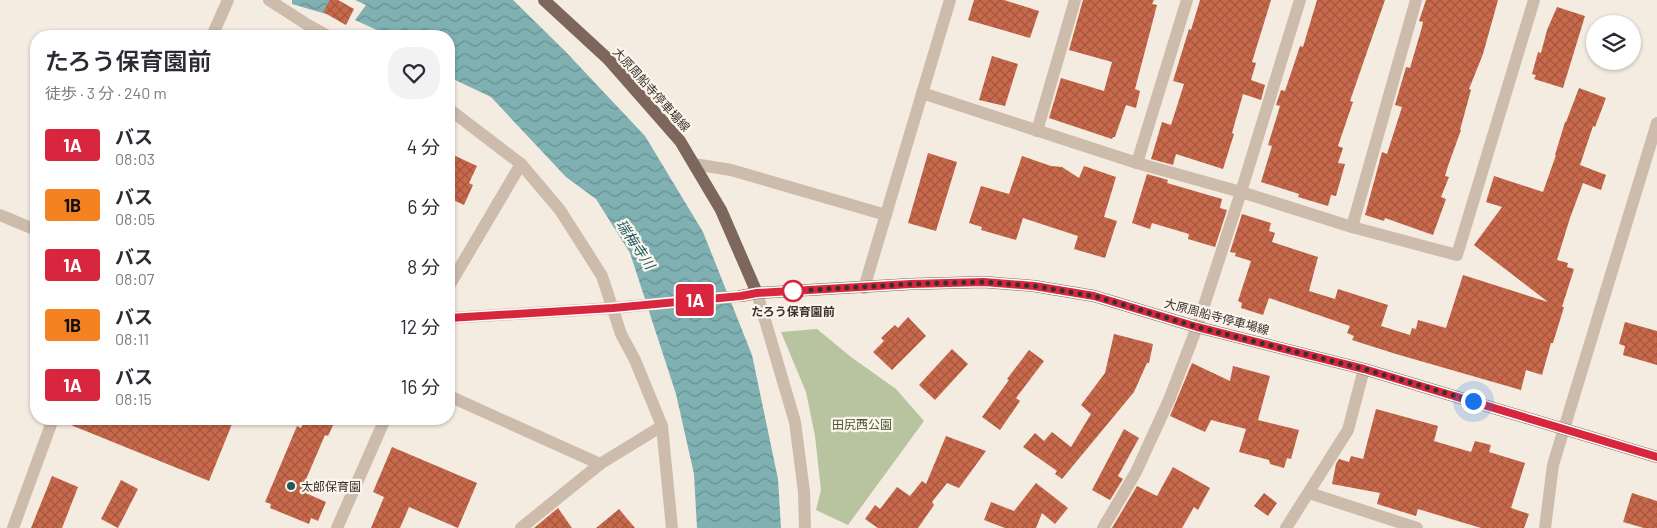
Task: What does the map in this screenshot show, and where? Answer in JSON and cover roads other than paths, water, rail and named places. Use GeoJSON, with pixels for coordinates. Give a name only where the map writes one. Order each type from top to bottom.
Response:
{"type":"FeatureCollection","features":[{"type":"Feature","properties":{"kind":"main road","name":"大原周船寺停車場線"},"geometry":{"type":"LineString","coordinates":[[544,0],[608,59],[680,141],[721,210],[757,293]]}},
{"type":"Feature","properties":{"kind":"main road","name":"大原周船寺停車場線"},"geometry":{"type":"LineString","coordinates":[[741,296],[757,293],[911,284],[984,282],[1034,286],[1094,296],[1197,327],[1364,369],[1657,457]]}},
{"type":"Feature","properties":{"kind":"street"},"geometry":{"type":"LineString","coordinates":[[215,30],[228,0]]}},
{"type":"Feature","properties":{"kind":"street"},"geometry":{"type":"LineString","coordinates":[[269,0],[317,30]]}},
{"type":"Feature","properties":{"kind":"street"},"geometry":{"type":"LineString","coordinates":[[864,288],[950,0]]}},
{"type":"Feature","properties":{"kind":"street"},"geometry":{"type":"LineString","coordinates":[[1037,131],[1075,0]]}},
{"type":"Feature","properties":{"kind":"street"},"geometry":{"type":"LineString","coordinates":[[1137,163],[1186,0]]}},
{"type":"Feature","properties":{"kind":"street"},"geometry":{"type":"LineString","coordinates":[[1102,528],[1136,472],[1169,400],[1197,327],[1300,0]]}},
{"type":"Feature","properties":{"kind":"street"},"geometry":{"type":"LineString","coordinates":[[1352,227],[1416,0]]}},
{"type":"Feature","properties":{"kind":"street"},"geometry":{"type":"LineString","coordinates":[[922,93],[1137,163],[1241,192],[1352,227],[1457,255],[1534,0]]}},
{"type":"Feature","properties":{"kind":"street"},"geometry":{"type":"LineString","coordinates":[[455,114],[521,164],[560,210],[602,276],[621,334],[635,360],[662,426],[672,528]]}},
{"type":"Feature","properties":{"kind":"street"},"geometry":{"type":"LineString","coordinates":[[1545,528],[1553,465],[1657,123]]}},
{"type":"Feature","properties":{"kind":"street"},"geometry":{"type":"LineString","coordinates":[[455,276],[521,164]]}},
{"type":"Feature","properties":{"kind":"street"},"geometry":{"type":"LineString","coordinates":[[694,164],[731,170],[886,215]]}},
{"type":"Feature","properties":{"kind":"street"},"geometry":{"type":"LineString","coordinates":[[0,215],[30,228]]}},
{"type":"Feature","properties":{"kind":"street"},"geometry":{"type":"LineString","coordinates":[[757,293],[795,422],[804,492],[805,528]]}},
{"type":"Feature","properties":{"kind":"street"},"geometry":{"type":"LineString","coordinates":[[455,318],[613,308],[741,296]]}},
{"type":"Feature","properties":{"kind":"street"},"geometry":{"type":"LineString","coordinates":[[1286,528],[1348,430],[1364,369]]}},
{"type":"Feature","properties":{"kind":"street"},"geometry":{"type":"LineString","coordinates":[[455,399],[600,464]]}},
{"type":"Feature","properties":{"kind":"street"},"geometry":{"type":"LineString","coordinates":[[13,528],[51,425]]}},
{"type":"Feature","properties":{"kind":"street"},"geometry":{"type":"LineString","coordinates":[[338,528],[382,425]]}},
{"type":"Feature","properties":{"kind":"street"},"geometry":{"type":"LineString","coordinates":[[521,528],[600,464],[662,426]]}},
{"type":"Feature","properties":{"kind":"street"},"geometry":{"type":"LineString","coordinates":[[1308,493],[1417,528]]}},
{"type":"Feature","properties":{"kind":"water"},"geometry":{"type":"Polygon","coordinates":[[[292,0],[336,0],[326,14],[292,4],[292,0]]]}},
{"type":"Feature","properties":{"kind":"water","name":"瑞梅寺川"},"geometry":{"type":"Polygon","coordinates":[[[355,0],[513,0],[565,51],[645,136],[703,232],[752,355],[778,479],[781,528],[697,528],[694,474],[676,394],[630,253],[596,199],[566,177],[491,97],[455,80],[455,30],[377,30],[355,20],[366,5],[355,0]]]}},
{"type":"Feature","properties":{"kind":"place","name":"たろう保育園前"},"geometry":{"type":"Point","coordinates":[793,291]}},
{"type":"Feature","properties":{"kind":"place","name":"太郎保育園"},"geometry":{"type":"Point","coordinates":[291,486]}},
{"type":"Feature","properties":{"kind":"park label","name":"田尻西公園"},"geometry":{"type":"Point","coordinates":[862,424]}}]}
